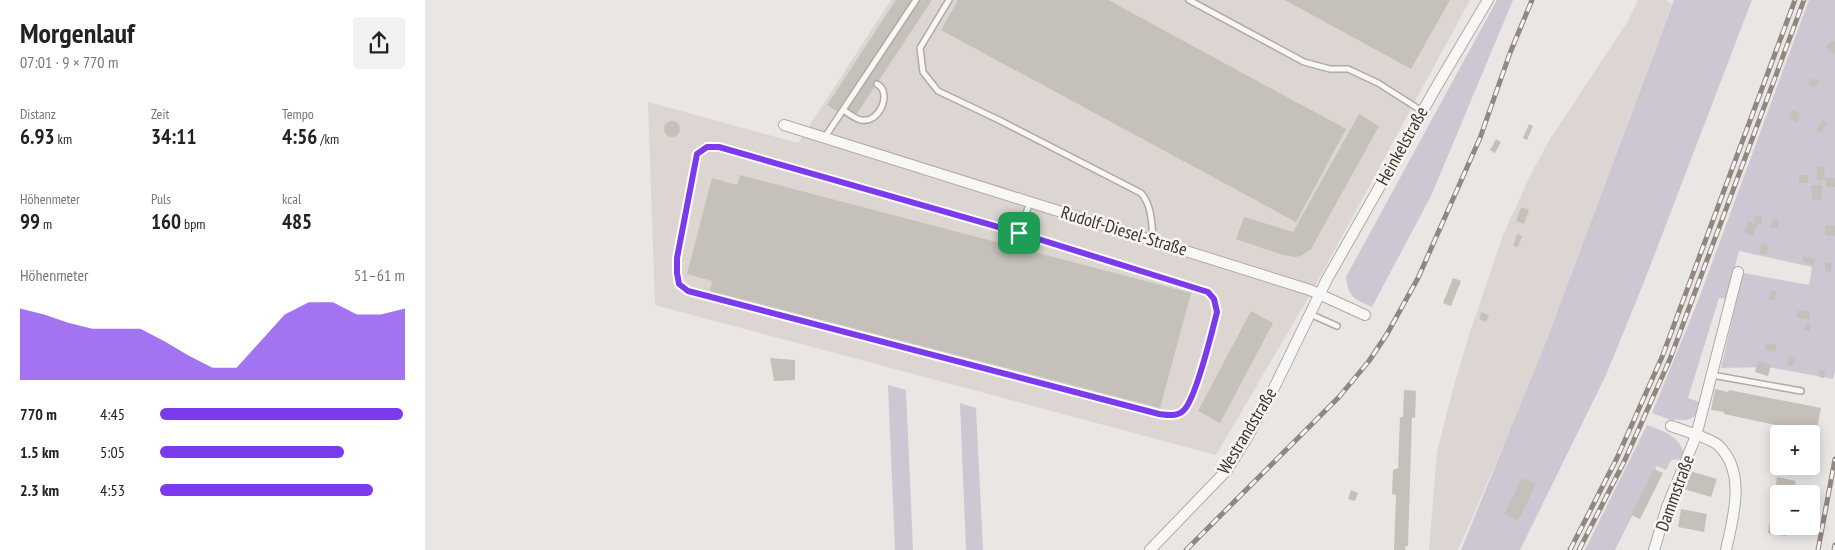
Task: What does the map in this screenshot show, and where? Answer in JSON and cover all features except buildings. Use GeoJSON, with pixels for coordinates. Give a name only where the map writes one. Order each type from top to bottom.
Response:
{"type":"FeatureCollection","features":[{"type":"Feature","properties":{"kind":"street","name":"Heinkelstraße"},"geometry":{"type":"LineString","coordinates":[[1319,294],[1422,111],[1488,0]]}},
{"type":"Feature","properties":{"kind":"street","name":"Rudolf-Diesel-Straße"},"geometry":{"type":"LineString","coordinates":[[784,125],[1319,294],[1365,315]]}},
{"type":"Feature","properties":{"kind":"street","name":"Dammstraße"},"geometry":{"type":"LineString","coordinates":[[1654,550],[1667,507],[1696,436],[1738,272]]}},
{"type":"Feature","properties":{"kind":"street","name":"Westrandstraße"},"geometry":{"type":"LineString","coordinates":[[1150,550],[1227,470],[1275,386],[1319,294]]}},
{"type":"Feature","properties":{"kind":"street"},"geometry":{"type":"LineString","coordinates":[[1671,426],[1717,445],[1726,455],[1733,470],[1736,488],[1734,511],[1726,550]]}},
{"type":"Feature","properties":{"kind":"lane"},"geometry":{"type":"LineString","coordinates":[[825,137],[916,0]]}},
{"type":"Feature","properties":{"kind":"lane"},"geometry":{"type":"LineString","coordinates":[[949,0],[920,48],[923,72],[938,91],[1008,124],[1141,194],[1145,197],[1149,210],[1153,241]]}},
{"type":"Feature","properties":{"kind":"lane"},"geometry":{"type":"LineString","coordinates":[[1189,0],[1304,62],[1331,69],[1348,69],[1378,83],[1422,111]]}},
{"type":"Feature","properties":{"kind":"lane"},"geometry":{"type":"LineString","coordinates":[[843,110],[860,120],[875,117],[885,100],[885,93],[881,86],[877,84]]}},
{"type":"Feature","properties":{"kind":"lane"},"geometry":{"type":"LineString","coordinates":[[707,147],[719,147],[1019,233],[1208,292],[1214,299],[1217,312],[1192,398],[1184,412],[1173,415],[1159,414],[688,291],[679,284],[677,273],[677,258],[697,154],[707,147]]}},
{"type":"Feature","properties":{"kind":"lane"},"geometry":{"type":"LineString","coordinates":[[1019,233],[1030,202]]}},
{"type":"Feature","properties":{"kind":"lane"},"geometry":{"type":"LineString","coordinates":[[1310,314],[1337,326]]}},
{"type":"Feature","properties":{"kind":"lane"},"geometry":{"type":"LineString","coordinates":[[1712,375],[1801,391]]}},
{"type":"Feature","properties":{"kind":"shaded area"},"geometry":{"type":"Polygon","coordinates":[[[891,0],[1470,0],[1314,288],[1216,455],[655,305],[648,102],[798,143],[891,0]]]}},
{"type":"Feature","properties":{"kind":"shaded area"},"geometry":{"type":"Polygon","coordinates":[[[1497,0],[1513,0],[1431,196],[1372,307],[1353,297],[1346,277],[1497,0]]]}},
{"type":"Feature","properties":{"kind":"shaded area"},"geometry":{"type":"Polygon","coordinates":[[[1638,0],[1666,0],[1672,4],[1544,347],[1458,550],[1429,550],[1437,452],[1469,335],[1503,235],[1531,174],[1550,139],[1628,21],[1638,0]]]}},
{"type":"Feature","properties":{"kind":"shaded area"},"geometry":{"type":"Polygon","coordinates":[[[1674,0],[1752,0],[1644,282],[1606,375],[1520,550],[1461,550],[1544,347],[1674,0]]]}},
{"type":"Feature","properties":{"kind":"shaded area"},"geometry":{"type":"Polygon","coordinates":[[[1809,0],[1835,0],[1835,371],[1833,379],[1768,367],[1721,368],[1743,273],[1809,285],[1812,267],[1739,251],[1726,299],[1719,298],[1688,398],[1699,402],[1698,413],[1690,419],[1675,419],[1674,421],[1652,413],[1698,301],[1809,0]]]}},
{"type":"Feature","properties":{"kind":"shaded area"},"geometry":{"type":"Polygon","coordinates":[[[888,385],[906,390],[913,550],[895,550],[888,385]]]}},
{"type":"Feature","properties":{"kind":"shaded area"},"geometry":{"type":"Polygon","coordinates":[[[960,403],[976,408],[983,550],[966,550],[960,403]]]}},
{"type":"Feature","properties":{"kind":"shaded area"},"geometry":{"type":"Polygon","coordinates":[[[1647,425],[1674,438],[1684,453],[1681,459],[1671,460],[1666,470],[1657,466],[1615,550],[1585,550],[1647,425]]]}},
{"type":"Feature","properties":{"kind":"railway"},"geometry":{"type":"LineString","coordinates":[[1186,550],[1339,397],[1369,361],[1387,334],[1418,278],[1480,138],[1510,53],[1532,0]]}},
{"type":"Feature","properties":{"kind":"railway"},"geometry":{"type":"LineString","coordinates":[[1570,550],[1617,458],[1662,357],[1795,0]]}},
{"type":"Feature","properties":{"kind":"railway"},"geometry":{"type":"LineString","coordinates":[[1579,550],[1624,462],[1670,359],[1804,0]]}},
{"type":"Feature","properties":{"kind":"railway"},"geometry":{"type":"LineString","coordinates":[[1818,550],[1835,459]]}},
{"type":"Feature","properties":{"kind":"railway"},"geometry":{"type":"LineString","coordinates":[[1834,550],[1835,545]]}},
{"type":"Feature","properties":{"kind":"route"},"geometry":{"type":"LineString","coordinates":[[707,147],[719,147],[1019,233],[1208,292],[1214,299],[1217,312],[1192,398],[1184,412],[1173,415],[1159,414],[688,291],[679,284],[677,273],[677,258],[697,154],[707,147]]}}]}
